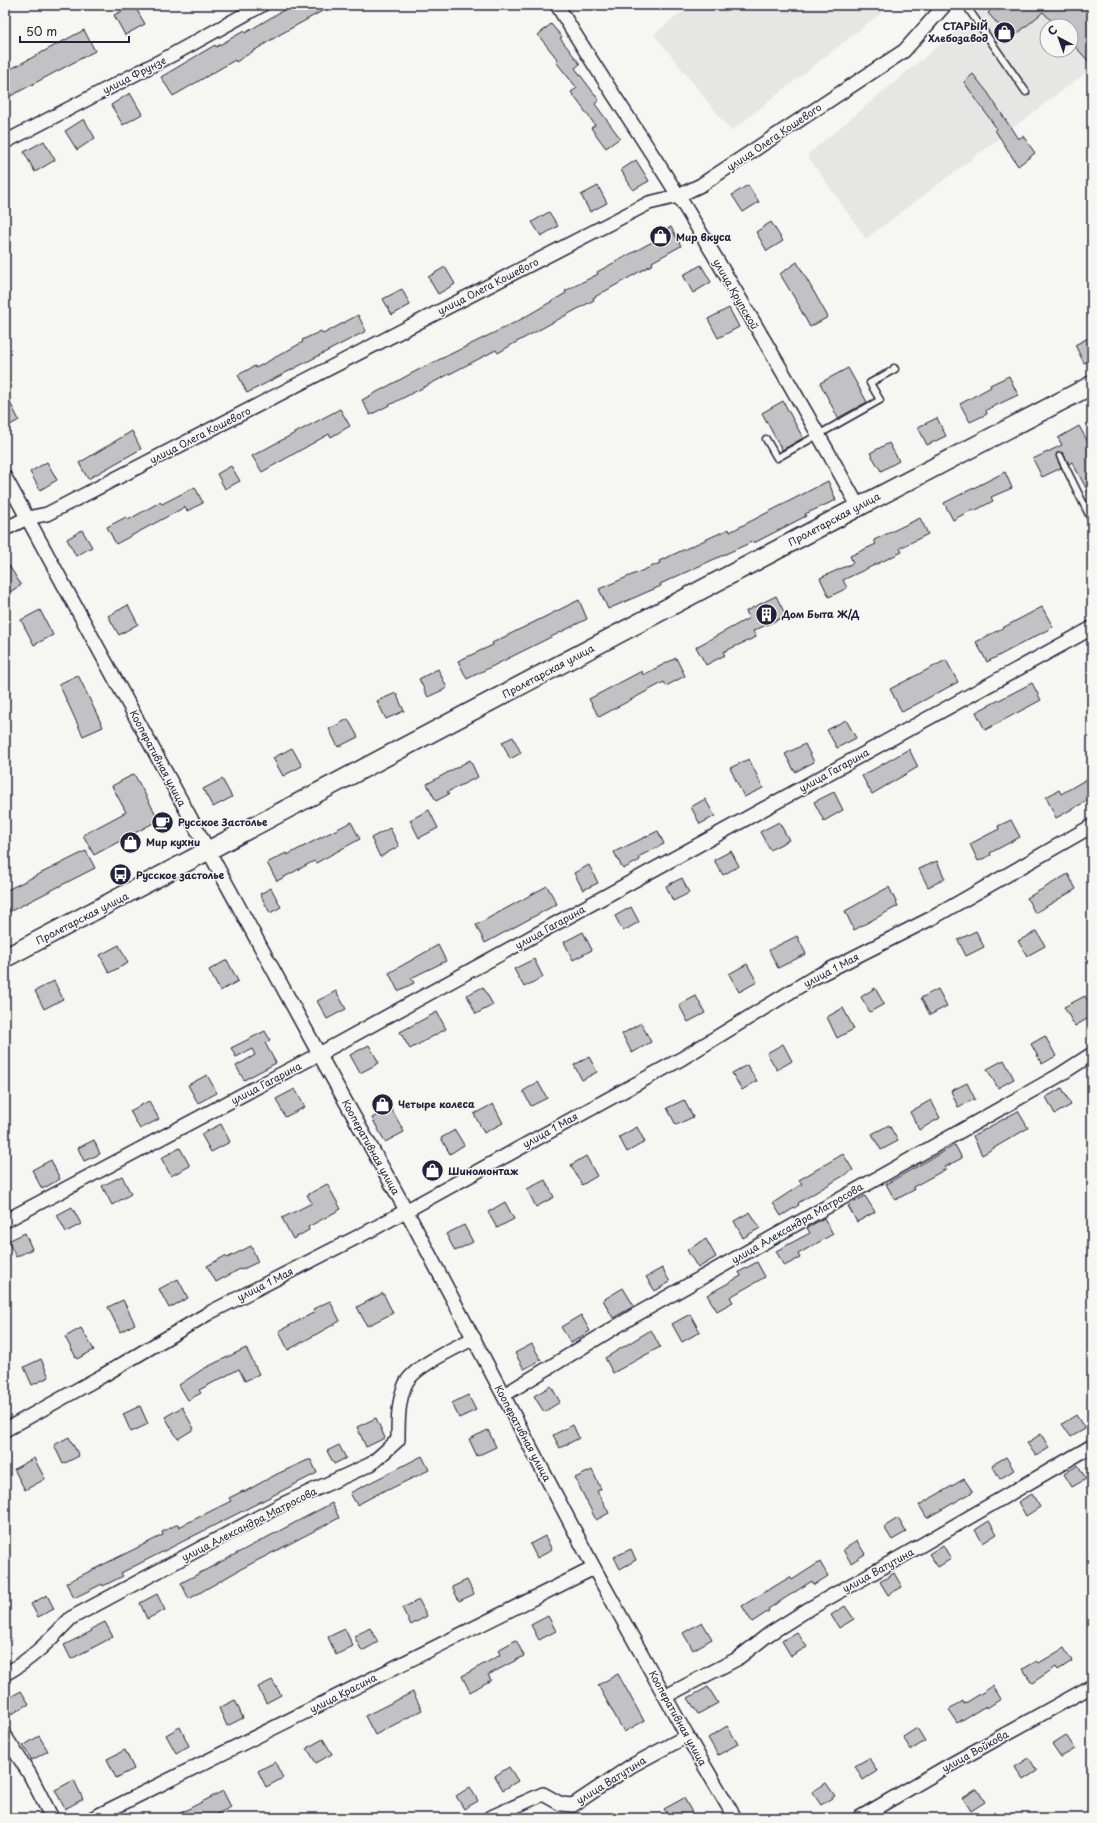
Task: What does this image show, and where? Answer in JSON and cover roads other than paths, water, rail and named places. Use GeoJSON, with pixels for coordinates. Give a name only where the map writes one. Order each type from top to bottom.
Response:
{"type":"FeatureCollection","features":[{"type":"Feature","properties":{"kind":"main road","name":"Пролетарская улица"},"geometry":{"type":"LineString","coordinates":[[5,958],[208,852],[858,506],[1092,385]]}},
{"type":"Feature","properties":{"kind":"street","name":"улица Фрунзе"},"geometry":{"type":"LineString","coordinates":[[5,142],[172,55],[262,5]]}},
{"type":"Feature","properties":{"kind":"street","name":"улица Крупской"},"geometry":{"type":"LineString","coordinates":[[557,5],[589,58],[678,196],[818,434],[858,506]]}},
{"type":"Feature","properties":{"kind":"street","name":"улица Олега Кошевого"},"geometry":{"type":"LineString","coordinates":[[5,529],[27,518],[47,514],[650,203],[678,196],[701,185],[904,51],[945,5]]}},
{"type":"Feature","properties":{"kind":"street","name":"Кооперативная улица"},"geometry":{"type":"LineString","coordinates":[[5,477],[208,852],[406,1210],[594,1568],[687,1736],[735,1818]]}},
{"type":"Feature","properties":{"kind":"street","name":"улица Гагарина"},"geometry":{"type":"LineString","coordinates":[[5,1221],[319,1054],[1092,628]]}},
{"type":"Feature","properties":{"kind":"street","name":"улица 1 Мая"},"geometry":{"type":"LineString","coordinates":[[5,1430],[102,1376],[209,1313],[406,1210],[681,1059],[813,978],[932,918],[1092,826]]}},
{"type":"Feature","properties":{"kind":"street","name":"улица Александра Матросова"},"geometry":{"type":"LineString","coordinates":[[504,1395],[632,1317],[1058,1076],[1092,1054]]}},
{"type":"Feature","properties":{"kind":"street","name":"улица Александра Матросова"},"geometry":{"type":"LineString","coordinates":[[5,1674],[20,1666],[44,1646],[71,1618],[281,1505],[371,1464],[398,1440],[398,1414],[406,1383],[424,1365],[474,1338]]}},
{"type":"Feature","properties":{"kind":"street","name":"улица Ватутина"},"geometry":{"type":"LineString","coordinates":[[666,1696],[737,1659],[769,1634],[807,1610],[1092,1446]]}},
{"type":"Feature","properties":{"kind":"street","name":"улица Красина"},"geometry":{"type":"LineString","coordinates":[[93,1818],[594,1568]]}},
{"type":"Feature","properties":{"kind":"street","name":"улица Войкова"},"geometry":{"type":"LineString","coordinates":[[860,1818],[948,1766],[1092,1686]]}},
{"type":"Feature","properties":{"kind":"street"},"geometry":{"type":"LineString","coordinates":[[5,1736],[29,1773],[52,1818]]}},
{"type":"Feature","properties":{"kind":"street","name":"улица Ватутина"},"geometry":{"type":"LineString","coordinates":[[489,1818],[543,1794],[561,1804],[573,1804],[631,1766],[687,1736]]}},
{"type":"Feature","properties":{"kind":"lane"},"geometry":{"type":"LineString","coordinates":[[971,5],[969,10],[1026,92]]}},
{"type":"Feature","properties":{"kind":"lane"},"geometry":{"type":"LineString","coordinates":[[766,439],[777,458],[880,400],[870,383],[895,369],[894,368]]}},
{"type":"Feature","properties":{"kind":"lane"},"geometry":{"type":"LineString","coordinates":[[1060,456],[1092,521]]}},
{"type":"Feature","properties":{"kind":"place","name":"СТАРЫЙ Хлебозавод"},"geometry":{"type":"Point","coordinates":[1004,32]}},
{"type":"Feature","properties":{"kind":"place","name":"Мир вкуса"},"geometry":{"type":"Point","coordinates":[660,237]}},
{"type":"Feature","properties":{"kind":"place","name":"Дом Быта Ж/Д"},"geometry":{"type":"Point","coordinates":[766,614]}},
{"type":"Feature","properties":{"kind":"place","name":"Русское Застолье"},"geometry":{"type":"Point","coordinates":[162,822]}},
{"type":"Feature","properties":{"kind":"place","name":"Мир кухни"},"geometry":{"type":"Point","coordinates":[130,842]}},
{"type":"Feature","properties":{"kind":"place","name":"Русское застолье"},"geometry":{"type":"Point","coordinates":[121,875]}},
{"type":"Feature","properties":{"kind":"place","name":"Четыре колеса"},"geometry":{"type":"Point","coordinates":[383,1104]}},
{"type":"Feature","properties":{"kind":"place","name":"Шиномонтаж"},"geometry":{"type":"Point","coordinates":[433,1171]}}]}
